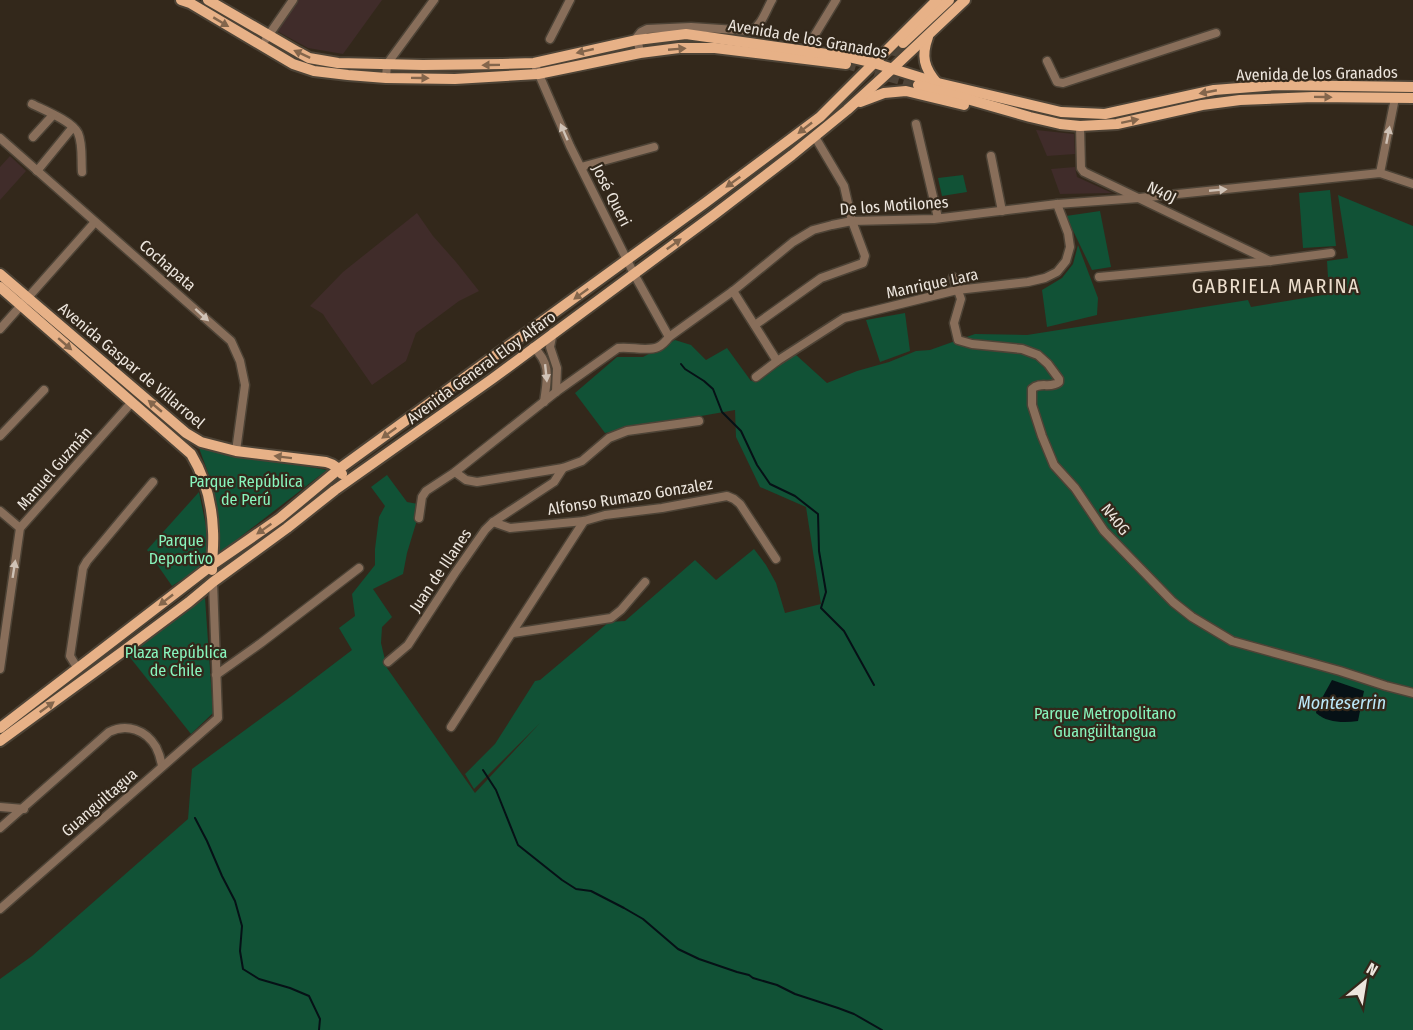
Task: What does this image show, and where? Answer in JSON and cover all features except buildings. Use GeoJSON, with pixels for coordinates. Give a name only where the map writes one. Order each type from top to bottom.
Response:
{"type":"FeatureCollection","features":[{"type":"Feature","properties":{"kind":"main road","name":"Avenida de los Granados"},"geometry":{"type":"LineString","coordinates":[[181,0],[190,3],[260,46],[306,69],[386,78],[454,79],[538,74],[640,53],[679,48],[715,48],[740,51],[756,58],[874,63],[938,83],[1060,112],[1105,114],[1215,90],[1277,85],[1413,87]]}},
{"type":"Feature","properties":{"kind":"main road","name":"Avenida de los Granados"},"geometry":{"type":"LineString","coordinates":[[208,0],[309,58],[338,63],[448,65],[534,63],[637,40],[686,34],[805,51],[848,63]]}},
{"type":"Feature","properties":{"kind":"main road"},"geometry":{"type":"LineString","coordinates":[[902,44],[949,0]]}},
{"type":"Feature","properties":{"kind":"main road"},"geometry":{"type":"LineString","coordinates":[[903,59],[912,44],[956,0]]}},
{"type":"Feature","properties":{"kind":"main road","name":"Avenida General Eloy Alfaro"},"geometry":{"type":"LineString","coordinates":[[0,741],[123,652],[335,490],[492,379],[715,214],[847,110],[965,0]]}},
{"type":"Feature","properties":{"kind":"main road","name":"Avenida General Eloy Alfaro"},"geometry":{"type":"LineString","coordinates":[[0,727],[212,565],[280,518],[339,469],[820,117],[931,2]]}},
{"type":"Feature","properties":{"kind":"main road"},"geometry":{"type":"LineString","coordinates":[[930,33],[924,49],[925,63],[930,74],[938,83]]}},
{"type":"Feature","properties":{"kind":"main road"},"geometry":{"type":"LineString","coordinates":[[846,91],[854,76],[848,63]]}},
{"type":"Feature","properties":{"kind":"main road","name":"Avenida de los Granados"},"geometry":{"type":"LineString","coordinates":[[918,85],[1002,110],[1076,126],[1117,124],[1202,105],[1240,100],[1313,97],[1413,98]]}},
{"type":"Feature","properties":{"kind":"main road"},"geometry":{"type":"LineString","coordinates":[[847,110],[876,95],[906,91],[1048,127],[1058,129],[1076,126]]}},
{"type":"Feature","properties":{"kind":"main road"},"geometry":{"type":"LineString","coordinates":[[705,203],[705,212],[715,214]]}},
{"type":"Feature","properties":{"kind":"main road","name":"Avenida Gaspar de Villarroel"},"geometry":{"type":"LineString","coordinates":[[0,274],[24,302],[132,402],[182,437],[236,451],[326,462],[339,469]]}},
{"type":"Feature","properties":{"kind":"main road","name":"Avenida Gaspar de Villarroel"},"geometry":{"type":"LineString","coordinates":[[0,287],[24,302],[182,437],[196,461],[210,502],[214,533],[213,582]]}},
{"type":"Feature","properties":{"kind":"main road"},"geometry":{"type":"LineString","coordinates":[[191,454],[201,442]]}},
{"type":"Feature","properties":{"kind":"main road"},"geometry":{"type":"LineString","coordinates":[[335,490],[342,477],[339,469]]}},
{"type":"Feature","properties":{"kind":"street"},"geometry":{"type":"LineString","coordinates":[[386,78],[387,64],[434,0]]}},
{"type":"Feature","properties":{"kind":"street"},"geometry":{"type":"LineString","coordinates":[[550,39],[570,0]]}},
{"type":"Feature","properties":{"kind":"street"},"geometry":{"type":"LineString","coordinates":[[640,53],[637,37],[645,30],[691,27],[752,31],[760,23],[772,0]]}},
{"type":"Feature","properties":{"kind":"street"},"geometry":{"type":"LineString","coordinates":[[805,51],[836,0]]}},
{"type":"Feature","properties":{"kind":"street"},"geometry":{"type":"LineString","coordinates":[[260,46],[292,1]]}},
{"type":"Feature","properties":{"kind":"street"},"geometry":{"type":"LineString","coordinates":[[1047,61],[1057,82],[1063,83],[1216,33]]}},
{"type":"Feature","properties":{"kind":"street","name":"José Queri"},"geometry":{"type":"LineString","coordinates":[[534,63],[581,167],[634,274],[669,337]]}},
{"type":"Feature","properties":{"kind":"street"},"geometry":{"type":"LineString","coordinates":[[1380,173],[1395,98]]}},
{"type":"Feature","properties":{"kind":"street"},"geometry":{"type":"LineString","coordinates":[[32,104],[73,127],[77,132],[82,172]]}},
{"type":"Feature","properties":{"kind":"street"},"geometry":{"type":"LineString","coordinates":[[33,137],[53,115]]}},
{"type":"Feature","properties":{"kind":"street"},"geometry":{"type":"LineString","coordinates":[[916,124],[938,218]]}},
{"type":"Feature","properties":{"kind":"street","name":"N40J"},"geometry":{"type":"LineString","coordinates":[[1076,126],[1082,171],[1270,261]]}},
{"type":"Feature","properties":{"kind":"street"},"geometry":{"type":"LineString","coordinates":[[38,171],[73,127]]}},
{"type":"Feature","properties":{"kind":"street"},"geometry":{"type":"LineString","coordinates":[[755,325],[821,278],[863,263],[865,256],[852,221],[844,186],[815,137]]}},
{"type":"Feature","properties":{"kind":"street","name":"Cochapata"},"geometry":{"type":"LineString","coordinates":[[0,138],[231,341],[240,361],[245,385],[236,451]]}},
{"type":"Feature","properties":{"kind":"street"},"geometry":{"type":"LineString","coordinates":[[581,167],[654,147]]}},
{"type":"Feature","properties":{"kind":"street"},"geometry":{"type":"LineString","coordinates":[[991,156],[1002,211]]}},
{"type":"Feature","properties":{"kind":"street","name":"De los Motilones"},"geometry":{"type":"LineString","coordinates":[[419,518],[422,497],[426,491],[455,472],[556,392],[618,348],[657,348],[793,242],[813,231],[852,221],[938,218],[1057,204],[1139,198],[1380,173],[1413,184]]}},
{"type":"Feature","properties":{"kind":"street","name":"Manrique Lara"},"geometry":{"type":"LineString","coordinates":[[756,377],[844,318],[957,290],[1028,282],[1057,272],[1066,261],[1070,247],[1068,233],[1057,204]]}},
{"type":"Feature","properties":{"kind":"street"},"geometry":{"type":"LineString","coordinates":[[0,329],[95,222]]}},
{"type":"Feature","properties":{"kind":"street"},"geometry":{"type":"LineString","coordinates":[[1099,277],[1331,253]]}},
{"type":"Feature","properties":{"kind":"street"},"geometry":{"type":"LineString","coordinates":[[953,277],[957,290]]}},
{"type":"Feature","properties":{"kind":"street","name":"N40G"},"geometry":{"type":"LineString","coordinates":[[957,290],[961,299],[954,323],[958,340],[1030,352],[1048,364],[1059,379],[1055,385],[1039,385],[1032,389],[1032,405],[1054,465],[1075,488],[1104,531],[1173,602],[1192,617],[1232,640],[1413,693]]}},
{"type":"Feature","properties":{"kind":"street"},"geometry":{"type":"LineString","coordinates":[[733,291],[777,361]]}},
{"type":"Feature","properties":{"kind":"street"},"geometry":{"type":"LineString","coordinates":[[553,332],[550,347],[557,368],[556,392]]}},
{"type":"Feature","properties":{"kind":"street"},"geometry":{"type":"LineString","coordinates":[[533,348],[540,354],[547,368],[544,402]]}},
{"type":"Feature","properties":{"kind":"street"},"geometry":{"type":"LineString","coordinates":[[0,436],[44,390]]}},
{"type":"Feature","properties":{"kind":"street","name":"Manuel Guzmán"},"geometry":{"type":"LineString","coordinates":[[0,669],[20,528],[132,402]]}},
{"type":"Feature","properties":{"kind":"street","name":"Juan de Illanes"},"geometry":{"type":"LineString","coordinates":[[388,662],[408,645],[454,573],[493,522],[554,482],[563,468],[582,462],[609,438],[627,431],[699,421]]}},
{"type":"Feature","properties":{"kind":"street"},"geometry":{"type":"LineString","coordinates":[[455,472],[466,480],[477,482],[563,468]]}},
{"type":"Feature","properties":{"kind":"street"},"geometry":{"type":"LineString","coordinates":[[78,669],[70,656],[82,568],[153,482]]}},
{"type":"Feature","properties":{"kind":"street","name":"Alfonso Rumazo Gonzalez"},"geometry":{"type":"LineString","coordinates":[[493,522],[510,528],[584,521],[605,514],[662,508],[727,496],[740,504],[776,559]]}},
{"type":"Feature","properties":{"kind":"street"},"geometry":{"type":"LineString","coordinates":[[0,511],[20,528]]}},
{"type":"Feature","properties":{"kind":"street"},"geometry":{"type":"LineString","coordinates":[[451,727],[584,521]]}},
{"type":"Feature","properties":{"kind":"street"},"geometry":{"type":"LineString","coordinates":[[216,675],[359,568]]}},
{"type":"Feature","properties":{"kind":"street"},"geometry":{"type":"LineString","coordinates":[[213,582],[216,675]]}},
{"type":"Feature","properties":{"kind":"street"},"geometry":{"type":"LineString","coordinates":[[513,633],[611,618],[645,582]]}},
{"type":"Feature","properties":{"kind":"street","name":"Guanguiltagua"},"geometry":{"type":"LineString","coordinates":[[0,909],[218,718],[216,675]]}},
{"type":"Feature","properties":{"kind":"street"},"geometry":{"type":"LineString","coordinates":[[0,828],[109,732],[116,729],[125,727],[135,729],[145,735],[157,750],[162,766]]}},
{"type":"Feature","properties":{"kind":"street"},"geometry":{"type":"LineString","coordinates":[[0,807],[24,809]]}},
{"type":"Feature","properties":{"kind":"shaded area"},"geometry":{"type":"Polygon","coordinates":[[[297,0],[382,0],[343,54],[308,48],[275,30],[297,0]]]}},
{"type":"Feature","properties":{"kind":"shaded area"},"geometry":{"type":"Polygon","coordinates":[[[1036,130],[1074,134],[1075,154],[1047,156],[1036,130]]]}},
{"type":"Feature","properties":{"kind":"shaded area"},"geometry":{"type":"Polygon","coordinates":[[[10,156],[26,171],[0,200],[0,167],[10,156]]]}},
{"type":"Feature","properties":{"kind":"shaded area"},"geometry":{"type":"Polygon","coordinates":[[[1075,167],[1077,177],[1112,193],[1060,194],[1051,169],[1075,167]]]}},
{"type":"Feature","properties":{"kind":"shaded area"},"geometry":{"type":"Polygon","coordinates":[[[417,213],[479,291],[459,301],[416,333],[406,361],[372,385],[323,314],[310,306],[343,272],[417,213]]]}},
{"type":"Feature","properties":{"kind":"green space"},"geometry":{"type":"Polygon","coordinates":[[[963,175],[967,192],[942,196],[938,178],[963,175]]]}},
{"type":"Feature","properties":{"kind":"green space"},"geometry":{"type":"Polygon","coordinates":[[[1330,190],[1336,246],[1303,248],[1299,193],[1330,190]]]}},
{"type":"Feature","properties":{"kind":"green space","name":"Parque Metropolitano Guangüiltangua"},"geometry":{"type":"Polygon","coordinates":[[[1338,195],[1413,226],[1413,1030],[0,1030],[0,979],[32,956],[188,819],[192,769],[352,650],[339,628],[355,616],[352,594],[375,565],[379,517],[385,506],[371,487],[387,475],[407,502],[418,504],[417,520],[403,574],[373,589],[392,617],[382,627],[381,643],[387,668],[475,793],[540,723],[474,789],[465,774],[495,744],[535,681],[540,680],[609,622],[625,621],[695,560],[716,580],[754,549],[776,583],[785,613],[821,604],[806,507],[760,487],[736,437],[735,410],[605,433],[575,393],[617,357],[643,357],[675,340],[691,345],[706,360],[727,348],[751,381],[795,354],[827,383],[916,351],[930,350],[975,334],[1027,335],[1248,300],[1251,307],[1329,294],[1327,261],[1348,258],[1338,195]]]}},
{"type":"Feature","properties":{"kind":"green space"},"geometry":{"type":"Polygon","coordinates":[[[1100,211],[1111,267],[1092,270],[1066,216],[1100,211]]]}},
{"type":"Feature","properties":{"kind":"green space"},"geometry":{"type":"Polygon","coordinates":[[[1078,245],[1098,298],[1097,315],[1047,327],[1042,290],[1062,278],[1073,264],[1078,245]]]}},
{"type":"Feature","properties":{"kind":"green space"},"geometry":{"type":"Polygon","coordinates":[[[905,313],[910,351],[880,362],[866,320],[905,313]]]}},
{"type":"Feature","properties":{"kind":"green space","name":"Parque República de Perú"},"geometry":{"type":"Polygon","coordinates":[[[199,448],[327,470],[217,555],[217,507],[211,481],[199,448]]]}},
{"type":"Feature","properties":{"kind":"green space","name":"Parque Deportivo"},"geometry":{"type":"Polygon","coordinates":[[[199,492],[206,526],[207,564],[172,586],[147,550],[199,492]]]}},
{"type":"Feature","properties":{"kind":"green space","name":"Plaza República de Chile"},"geometry":{"type":"Polygon","coordinates":[[[205,598],[213,713],[191,734],[128,655],[205,598]]]}},
{"type":"Feature","properties":{"kind":"water","name":"Monteserrin"},"geometry":{"type":"Polygon","coordinates":[[[1332,680],[1364,691],[1358,721],[1336,722],[1316,713],[1332,680]]]}},
{"type":"Feature","properties":{"kind":"waterway"},"geometry":{"type":"LineString","coordinates":[[681,364],[713,389],[722,412],[741,431],[757,465],[770,484],[795,496],[818,514],[819,551],[826,592],[821,608],[844,631],[874,685]]}},
{"type":"Feature","properties":{"kind":"waterway"},"geometry":{"type":"LineString","coordinates":[[483,770],[496,790],[518,845],[562,880],[576,889],[591,891],[624,908],[643,919],[678,949],[699,959],[854,1014],[882,1030]]}},
{"type":"Feature","properties":{"kind":"waterway"},"geometry":{"type":"LineString","coordinates":[[195,818],[235,901],[242,926],[240,951],[243,969],[259,979],[309,996],[320,1019],[319,1030]]}},
{"type":"Feature","properties":{"kind":"tunnel"},"geometry":{"type":"LineString","coordinates":[[898,71],[896,57],[902,44]]}},
{"type":"Feature","properties":{"kind":"tunnel"},"geometry":{"type":"LineString","coordinates":[[846,64],[918,85]]}},
{"type":"Feature","properties":{"kind":"district","name":"GABRIELA MARINA"},"geometry":{"type":"Point","coordinates":[1276,286]}}]}
